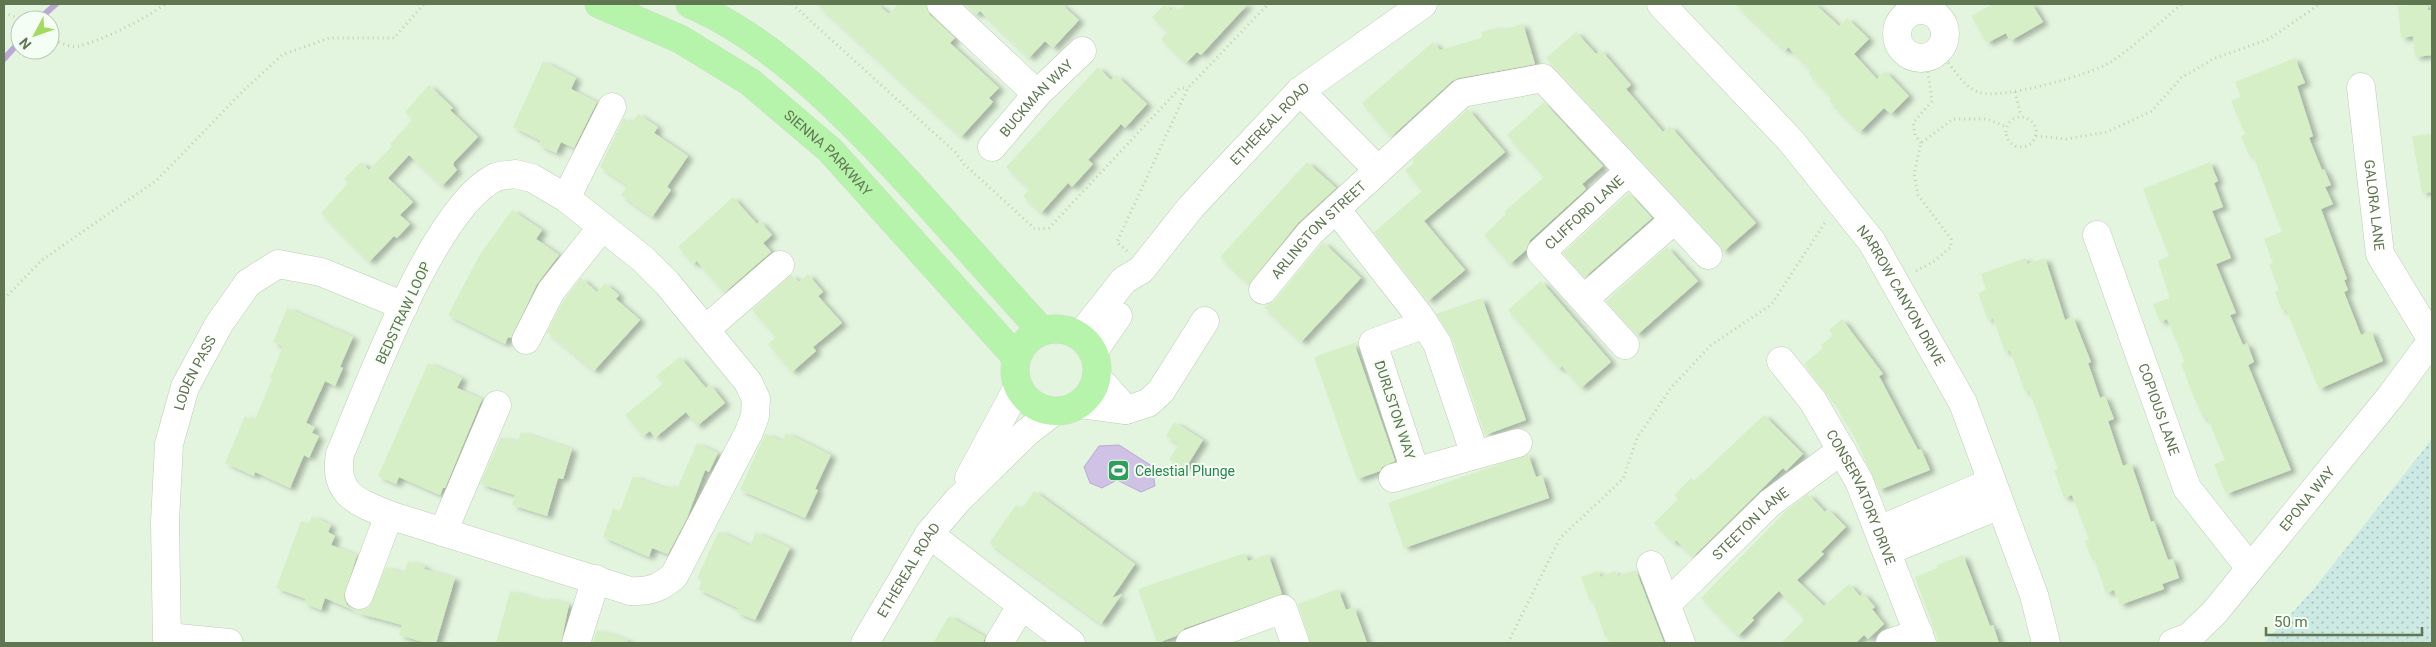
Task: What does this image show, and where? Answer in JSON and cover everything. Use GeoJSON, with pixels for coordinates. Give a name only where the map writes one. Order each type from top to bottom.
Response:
{"type":"FeatureCollection","features":[{"type":"Feature","properties":{"kind":"main road","name":"SIENNA PARKWAY"},"geometry":{"type":"LineString","coordinates":[[599,4],[680,39],[750,82],[830,150],[1016,357]]}},
{"type":"Feature","properties":{"kind":"main road"},"geometry":{"type":"LineString","coordinates":[[690,4],[707,11],[766,49],[833,103],[1042,331]]}},
{"type":"Feature","properties":{"kind":"main road"},"geometry":{"type":"LineString","coordinates":[[1053,412],[1042,410],[1032,404],[1018,387],[1015,377],[1016,357],[1022,346],[1031,337],[1042,331],[1062,329],[1087,344],[1097,369],[1087,395]]}},
{"type":"Feature","properties":{"kind":"main road","name":"ETHEREAL ROAD"},"geometry":{"type":"LineString","coordinates":[[1053,412],[1068,410],[1087,395]]}},
{"type":"Feature","properties":{"kind":"street"},"geometry":{"type":"LineString","coordinates":[[941,4],[1037,94]]}},
{"type":"Feature","properties":{"kind":"street","name":"ETHEREAL ROAD"},"geometry":{"type":"LineString","coordinates":[[1087,344],[1137,287],[1143,269],[1191,207],[1300,90],[1423,4]]}},
{"type":"Feature","properties":{"kind":"street","name":"NARROW CANYON DRIVE"},"geometry":{"type":"LineString","coordinates":[[1661,4],[1791,141],[1872,242],[1963,403],[2034,595],[2046,643]]}},
{"type":"Feature","properties":{"kind":"street"},"geometry":{"type":"LineString","coordinates":[[1915,7],[1931,11],[1942,22],[1946,37],[1932,55],[1910,57],[1898,46],[1895,31],[1902,17],[1915,7]]}},
{"type":"Feature","properties":{"kind":"street","name":"BUCKMAN WAY"},"geometry":{"type":"LineString","coordinates":[[992,147],[1037,94],[1082,51]]}},
{"type":"Feature","properties":{"kind":"street","name":"ARLINGTON STREET"},"geometry":{"type":"LineString","coordinates":[[1263,290],[1310,233],[1462,93],[1543,78]]}},
{"type":"Feature","properties":{"kind":"street","name":"CLIFFORD LANE"},"geometry":{"type":"LineString","coordinates":[[1543,78],[1708,256]]}},
{"type":"Feature","properties":{"kind":"street","name":"GALORA LANE"},"geometry":{"type":"LineString","coordinates":[[2361,87],[2380,254],[2432,340]]}},
{"type":"Feature","properties":{"kind":"street","name":"ARLINGTON STREET"},"geometry":{"type":"LineString","coordinates":[[1300,90],[1378,170]]}},
{"type":"Feature","properties":{"kind":"street"},"geometry":{"type":"LineString","coordinates":[[566,198],[612,108]]}},
{"type":"Feature","properties":{"kind":"street","name":"CLIFFORD LANE"},"geometry":{"type":"LineString","coordinates":[[1625,345],[1541,252],[1630,172]]}},
{"type":"Feature","properties":{"kind":"street","name":"BEDSTRAW LOOP"},"geometry":{"type":"LineString","coordinates":[[515,174],[532,178],[566,198],[643,259],[667,283],[748,382],[756,399],[755,416],[749,432],[674,576],[662,586],[646,592],[630,591],[389,515],[358,502],[344,487],[337,470],[340,454],[404,306],[442,234],[461,208],[482,187],[497,177],[515,174]]}},
{"type":"Feature","properties":{"kind":"street"},"geometry":{"type":"LineString","coordinates":[[1336,209],[1437,342],[1475,454],[1518,443]]}},
{"type":"Feature","properties":{"kind":"street"},"geometry":{"type":"LineString","coordinates":[[1584,299],[1674,220]]}},
{"type":"Feature","properties":{"kind":"street"},"geometry":{"type":"LineString","coordinates":[[526,340],[551,291],[602,227]]}},
{"type":"Feature","properties":{"kind":"street","name":"COPIOUS LANE"},"geometry":{"type":"LineString","coordinates":[[2097,235],[2187,488],[2250,568]]}},
{"type":"Feature","properties":{"kind":"street","name":"LODEN PASS"},"geometry":{"type":"LineString","coordinates":[[168,640],[165,522],[169,444],[185,387],[219,324],[248,283],[278,264],[321,272],[404,306]]}},
{"type":"Feature","properties":{"kind":"street"},"geometry":{"type":"LineString","coordinates":[[706,329],[780,265]]}},
{"type":"Feature","properties":{"kind":"street"},"geometry":{"type":"LineString","coordinates":[[1087,395],[1126,410],[1148,403],[1161,391],[1205,321]]}},
{"type":"Feature","properties":{"kind":"street","name":"DURLSTON WAY"},"geometry":{"type":"LineString","coordinates":[[1425,324],[1373,344],[1404,474],[1475,454]]}},
{"type":"Feature","properties":{"kind":"street","name":"EPONA WAY"},"geometry":{"type":"LineString","coordinates":[[2173,643],[2189,637],[2214,613],[2390,397],[2424,351],[2432,344]]}},
{"type":"Feature","properties":{"kind":"street","name":"CONSERVATORY DRIVE"},"geometry":{"type":"LineString","coordinates":[[1781,361],[1813,401],[1859,481],[1920,638]]}},
{"type":"Feature","properties":{"kind":"street","name":"ETHEREAL ROAD"},"geometry":{"type":"LineString","coordinates":[[957,501],[1018,387]]}},
{"type":"Feature","properties":{"kind":"street"},"geometry":{"type":"LineString","coordinates":[[443,532],[497,405]]}},
{"type":"Feature","properties":{"kind":"street","name":"ETHEREAL ROAD"},"geometry":{"type":"LineString","coordinates":[[865,643],[928,534],[957,501],[1026,433],[1053,412]]}},
{"type":"Feature","properties":{"kind":"street","name":"STEETON LANE"},"geometry":{"type":"LineString","coordinates":[[1667,604],[1770,503],[1842,450]]}},
{"type":"Feature","properties":{"kind":"street"},"geometry":{"type":"LineString","coordinates":[[1883,541],[1996,493]]}},
{"type":"Feature","properties":{"kind":"street"},"geometry":{"type":"LineString","coordinates":[[359,595],[389,515]]}},
{"type":"Feature","properties":{"kind":"street"},"geometry":{"type":"LineString","coordinates":[[928,534],[1072,643]]}},
{"type":"Feature","properties":{"kind":"street"},"geometry":{"type":"LineString","coordinates":[[1651,565],[1681,643]]}},
{"type":"Feature","properties":{"kind":"street"},"geometry":{"type":"LineString","coordinates":[[576,643],[596,579]]}},
{"type":"Feature","properties":{"kind":"street"},"geometry":{"type":"LineString","coordinates":[[998,643],[1021,606]]}},
{"type":"Feature","properties":{"kind":"street"},"geometry":{"type":"LineString","coordinates":[[1190,643],[1283,609],[1295,643]]}},
{"type":"Feature","properties":{"kind":"street"},"geometry":{"type":"LineString","coordinates":[[1890,643],[1920,638]]}},
{"type":"Feature","properties":{"kind":"street"},"geometry":{"type":"LineString","coordinates":[[168,640],[229,643]]}},
{"type":"Feature","properties":{"kind":"path"},"geometry":{"type":"LineString","coordinates":[[60,44],[77,46],[149,17],[165,4]]}},
{"type":"Feature","properties":{"kind":"path"},"geometry":{"type":"LineString","coordinates":[[4,299],[42,260],[157,180],[243,90],[282,55],[329,38],[394,38],[424,4]]}},
{"type":"Feature","properties":{"kind":"path"},"geometry":{"type":"LineString","coordinates":[[1143,269],[1117,242],[1188,88],[1268,4]]}},
{"type":"Feature","properties":{"kind":"path"},"geometry":{"type":"LineString","coordinates":[[1932,55],[1963,82],[1980,93],[2015,92],[2060,82],[2110,62],[2182,4]]}},
{"type":"Feature","properties":{"kind":"path"},"geometry":{"type":"LineString","coordinates":[[2036,136],[2066,140],[2107,132],[2116,128],[2152,111],[2181,78],[2213,59],[2269,39],[2317,4]]}},
{"type":"Feature","properties":{"kind":"path"},"geometry":{"type":"LineString","coordinates":[[1921,143],[1915,135],[1913,123],[1932,101],[1932,55]]}},
{"type":"Feature","properties":{"kind":"path"},"geometry":{"type":"LineString","coordinates":[[2015,92],[2021,116]]}},
{"type":"Feature","properties":{"kind":"path"},"geometry":{"type":"LineString","coordinates":[[2021,116],[2030,119],[2036,127],[2036,136],[2031,144],[2021,147],[2012,144],[2006,136],[2007,127],[2012,119],[2021,116]]}},
{"type":"Feature","properties":{"kind":"path"},"geometry":{"type":"LineString","coordinates":[[1895,284],[1933,262],[1951,247],[1951,239],[1918,195],[1914,174],[1921,143],[1952,119],[1986,119],[2007,127]]}},
{"type":"Feature","properties":{"kind":"path"},"geometry":{"type":"LineString","coordinates":[[1508,643],[1560,538],[1623,479],[1637,438],[1671,388],[1712,345],[1771,305],[1839,201]]}},
{"type":"Feature","properties":{"kind":"shaded area"},"geometry":{"type":"Polygon","coordinates":[[[4,4],[2432,4],[2432,439],[2312,591],[2264,643],[4,643],[4,4]]]}},
{"type":"Feature","properties":{"kind":"shaded area"},"geometry":{"type":"Polygon","coordinates":[[[2432,439],[2432,643],[2264,643],[2312,591],[2432,439]]]}},
{"type":"Feature","properties":{"kind":"shaded area","name":"Celestial Plunge"},"geometry":{"type":"Polygon","coordinates":[[[1119,445],[1152,466],[1155,486],[1141,492],[1117,480],[1102,488],[1090,483],[1084,467],[1099,446],[1119,445]]]}},
{"type":"Feature","properties":{"kind":"building"},"geometry":{"type":"Polygon","coordinates":[[[817,4],[877,4],[889,14],[898,4],[926,4],[930,15],[955,38],[950,43],[999,88],[989,98],[993,102],[961,137],[817,4]]]}},
{"type":"Feature","properties":{"kind":"building"},"geometry":{"type":"Polygon","coordinates":[[[964,4],[1061,4],[1079,20],[1053,48],[1045,41],[1029,58],[980,11],[976,15],[964,4]]]}},
{"type":"Feature","properties":{"kind":"building"},"geometry":{"type":"Polygon","coordinates":[[[1185,4],[1248,4],[1201,55],[1197,52],[1186,63],[1161,39],[1168,32],[1152,17],[1164,5],[1171,11],[1175,7],[1178,11],[1185,4]]]}},
{"type":"Feature","properties":{"kind":"building"},"geometry":{"type":"Polygon","coordinates":[[[1735,4],[1815,4],[1839,26],[1847,18],[1869,39],[1854,54],[1877,79],[1885,71],[1909,96],[1891,114],[1884,108],[1860,132],[1829,101],[1832,98],[1809,74],[1811,71],[1788,47],[1785,51],[1735,4]]]}},
{"type":"Feature","properties":{"kind":"building"},"geometry":{"type":"Polygon","coordinates":[[[1993,4],[2032,4],[2043,22],[2010,41],[2006,33],[1987,43],[1971,16],[1993,4]]]}},
{"type":"Feature","properties":{"kind":"building"},"geometry":{"type":"Polygon","coordinates":[[[2427,4],[2428,10],[2432,10],[2432,55],[2415,57],[2413,36],[2401,38],[2398,6],[2427,4]]]}},
{"type":"Feature","properties":{"kind":"building"},"geometry":{"type":"Polygon","coordinates":[[[1523,24],[1535,64],[1459,78],[1452,81],[1391,137],[1362,103],[1433,42],[1440,50],[1482,38],[1481,32],[1500,27],[1501,30],[1523,24]]]}},
{"type":"Feature","properties":{"kind":"building"},"geometry":{"type":"Polygon","coordinates":[[[1576,32],[1596,54],[1601,50],[1631,85],[1626,89],[1663,132],[1670,126],[1756,223],[1723,252],[1719,244],[1546,58],[1576,32]]]}},
{"type":"Feature","properties":{"kind":"building"},"geometry":{"type":"Polygon","coordinates":[[[2295,58],[2305,83],[2297,86],[2313,136],[2309,138],[2322,170],[2324,169],[2331,185],[2325,187],[2333,204],[2321,209],[2347,279],[2344,280],[2348,290],[2344,292],[2361,335],[2371,331],[2383,361],[2319,389],[2286,309],[2282,311],[2275,292],[2279,290],[2269,264],[2273,263],[2264,239],[2282,232],[2252,153],[2249,155],[2241,136],[2245,134],[2231,101],[2241,97],[2235,82],[2295,58]]]}},
{"type":"Feature","properties":{"kind":"building"},"geometry":{"type":"Polygon","coordinates":[[[543,61],[576,78],[571,89],[597,102],[574,148],[561,142],[556,153],[539,145],[541,141],[513,127],[543,61]]]}},
{"type":"Feature","properties":{"kind":"building"},"geometry":{"type":"Polygon","coordinates":[[[1098,67],[1111,80],[1116,75],[1147,104],[1125,128],[1121,124],[1088,160],[1093,164],[1072,187],[1068,183],[1041,213],[1023,196],[1030,189],[1006,167],[1098,67]]]}},
{"type":"Feature","properties":{"kind":"building"},"geometry":{"type":"Polygon","coordinates":[[[429,85],[453,108],[450,110],[478,137],[454,162],[453,165],[457,170],[442,186],[409,155],[388,178],[413,202],[400,215],[410,224],[397,238],[394,236],[369,262],[321,213],[348,183],[344,179],[361,162],[369,170],[392,146],[390,144],[413,119],[405,112],[429,85]]]}},
{"type":"Feature","properties":{"kind":"building"},"geometry":{"type":"Polygon","coordinates":[[[1544,102],[1603,166],[1582,184],[1586,189],[1530,240],[1526,250],[1510,264],[1484,235],[1506,214],[1504,212],[1544,177],[1507,135],[1544,102]]]}},
{"type":"Feature","properties":{"kind":"building"},"geometry":{"type":"Polygon","coordinates":[[[1468,109],[1505,152],[1424,221],[1465,270],[1428,301],[1374,232],[1422,191],[1405,170],[1414,163],[1412,160],[1468,109]]]}},
{"type":"Feature","properties":{"kind":"building"},"geometry":{"type":"Polygon","coordinates":[[[638,114],[658,127],[654,133],[688,156],[667,187],[671,190],[652,217],[621,195],[628,186],[600,167],[624,118],[631,123],[638,114]]]}},
{"type":"Feature","properties":{"kind":"building"},"geometry":{"type":"Polygon","coordinates":[[[2432,134],[2432,192],[2422,193],[2412,136],[2432,134]]]}},
{"type":"Feature","properties":{"kind":"building"},"geometry":{"type":"Polygon","coordinates":[[[1307,162],[1336,188],[1298,223],[1249,284],[1220,257],[1307,162]]]}},
{"type":"Feature","properties":{"kind":"building"},"geometry":{"type":"Polygon","coordinates":[[[2210,162],[2218,181],[2214,183],[2223,207],[2212,211],[2231,258],[2216,264],[2236,313],[2230,315],[2243,345],[2247,343],[2254,362],[2248,365],[2291,470],[2226,494],[2214,464],[2225,460],[2207,417],[2203,418],[2193,395],[2181,363],[2185,362],[2167,319],[2160,322],[2153,304],[2170,298],[2158,261],[2169,256],[2143,189],[2210,162]]]}},
{"type":"Feature","properties":{"kind":"building"},"geometry":{"type":"Polygon","coordinates":[[[1629,193],[1652,218],[1585,277],[1563,253],[1629,193]]]}},
{"type":"Feature","properties":{"kind":"building"},"geometry":{"type":"Polygon","coordinates":[[[733,197],[757,224],[760,221],[772,235],[763,243],[771,252],[724,293],[697,261],[693,264],[678,247],[733,197]]]}},
{"type":"Feature","properties":{"kind":"building"},"geometry":{"type":"Polygon","coordinates":[[[512,210],[542,230],[536,239],[559,255],[537,284],[511,338],[508,337],[505,344],[448,315],[480,254],[512,210]]]}},
{"type":"Feature","properties":{"kind":"building"},"geometry":{"type":"Polygon","coordinates":[[[1323,242],[1361,278],[1301,342],[1264,307],[1275,300],[1323,242]]]}},
{"type":"Feature","properties":{"kind":"building"},"geometry":{"type":"Polygon","coordinates":[[[1667,247],[1698,281],[1637,335],[1606,301],[1667,247]]]}},
{"type":"Feature","properties":{"kind":"building"},"geometry":{"type":"Polygon","coordinates":[[[2025,258],[2027,264],[2045,258],[2065,320],[2073,317],[2091,362],[2088,363],[2100,398],[2105,396],[2114,419],[2108,421],[2123,466],[2131,463],[2151,522],[2154,521],[2168,560],[2173,559],[2179,578],[2162,584],[2164,589],[2120,605],[2114,590],[2106,593],[2094,559],[2092,560],[2085,541],[2089,539],[2072,495],[2064,498],[2054,470],[2058,469],[2029,390],[2025,392],[2010,350],[2005,352],[1993,318],[1988,320],[1978,293],[1986,290],[1981,274],[2025,258]]]}},
{"type":"Feature","properties":{"kind":"building"},"geometry":{"type":"Polygon","coordinates":[[[808,274],[823,292],[818,296],[842,323],[813,347],[816,351],[792,372],[768,344],[776,337],[752,310],[791,275],[799,282],[808,274]]]}},
{"type":"Feature","properties":{"kind":"building"},"geometry":{"type":"Polygon","coordinates":[[[581,278],[597,292],[605,283],[619,295],[616,299],[640,320],[594,371],[547,332],[564,300],[581,278]]]}},
{"type":"Feature","properties":{"kind":"building"},"geometry":{"type":"Polygon","coordinates":[[[1541,281],[1611,362],[1581,388],[1562,366],[1559,369],[1508,310],[1541,281]]]}},
{"type":"Feature","properties":{"kind":"building"},"geometry":{"type":"Polygon","coordinates":[[[1482,298],[1526,420],[1485,435],[1452,338],[1436,314],[1482,298]]]}},
{"type":"Feature","properties":{"kind":"building"},"geometry":{"type":"Polygon","coordinates":[[[287,308],[353,337],[340,367],[343,368],[335,386],[325,381],[306,423],[315,427],[312,433],[319,436],[309,458],[304,455],[290,488],[255,472],[254,476],[225,463],[245,416],[254,421],[272,379],[270,378],[283,346],[273,342],[287,308]]]}},
{"type":"Feature","properties":{"kind":"building"},"geometry":{"type":"Polygon","coordinates":[[[1842,319],[1883,374],[1879,376],[1918,450],[1921,449],[1930,470],[1879,490],[1840,411],[1804,364],[1823,348],[1821,345],[1833,335],[1829,330],[1842,319]]]}},
{"type":"Feature","properties":{"kind":"building"},"geometry":{"type":"Polygon","coordinates":[[[1354,343],[1395,461],[1382,467],[1380,471],[1357,479],[1314,357],[1354,343]]]}},
{"type":"Feature","properties":{"kind":"building"},"geometry":{"type":"Polygon","coordinates":[[[680,357],[706,388],[710,384],[725,403],[697,426],[686,412],[655,438],[650,431],[643,436],[625,415],[663,384],[656,376],[680,357]]]}},
{"type":"Feature","properties":{"kind":"building"},"geometry":{"type":"Polygon","coordinates":[[[428,363],[462,378],[457,388],[482,399],[445,488],[443,488],[440,495],[399,477],[396,484],[378,476],[428,363]]]}},
{"type":"Feature","properties":{"kind":"building"},"geometry":{"type":"Polygon","coordinates":[[[1764,415],[1803,454],[1786,471],[1783,468],[1693,557],[1676,540],[1674,543],[1654,523],[1678,499],[1674,495],[1691,478],[1694,481],[1764,415]]]}},
{"type":"Feature","properties":{"kind":"building"},"geometry":{"type":"Polygon","coordinates":[[[1174,422],[1203,440],[1185,469],[1169,460],[1179,444],[1166,436],[1174,422]]]}},
{"type":"Feature","properties":{"kind":"building"},"geometry":{"type":"Polygon","coordinates":[[[521,432],[572,449],[563,479],[558,478],[547,516],[512,505],[515,495],[480,484],[501,437],[518,442],[521,432]]]}},
{"type":"Feature","properties":{"kind":"building"},"geometry":{"type":"Polygon","coordinates":[[[786,433],[831,455],[815,489],[818,490],[805,518],[740,490],[765,434],[782,441],[786,433]]]}},
{"type":"Feature","properties":{"kind":"building"},"geometry":{"type":"Polygon","coordinates":[[[697,443],[718,453],[709,472],[705,470],[687,518],[668,554],[652,548],[649,557],[603,537],[613,509],[620,511],[633,476],[666,489],[667,485],[677,489],[697,443]]]}},
{"type":"Feature","properties":{"kind":"building"},"geometry":{"type":"Polygon","coordinates":[[[1528,454],[1536,477],[1542,475],[1549,498],[1404,548],[1388,503],[1528,454]]]}},
{"type":"Feature","properties":{"kind":"building"},"geometry":{"type":"Polygon","coordinates":[[[1034,491],[1135,564],[1112,598],[1122,594],[1101,624],[989,543],[1016,505],[1022,509],[1034,491]]]}},
{"type":"Feature","properties":{"kind":"building"},"geometry":{"type":"Polygon","coordinates":[[[1808,494],[1825,512],[1828,509],[1846,527],[1821,552],[1824,554],[1797,580],[1824,606],[1849,584],[1860,596],[1863,593],[1875,607],[1872,609],[1884,624],[1868,639],[1864,635],[1856,643],[1781,643],[1804,620],[1802,615],[1779,591],[1752,618],[1754,620],[1738,636],[1701,598],[1786,511],[1808,494]]]}},
{"type":"Feature","properties":{"kind":"building"},"geometry":{"type":"Polygon","coordinates":[[[312,516],[331,525],[328,532],[335,536],[331,545],[357,555],[344,597],[347,605],[353,609],[362,610],[369,607],[386,567],[404,573],[408,561],[425,566],[424,569],[455,578],[436,643],[427,643],[399,635],[402,625],[365,615],[325,598],[321,610],[304,603],[306,599],[276,588],[301,521],[309,524],[312,516]]]}},
{"type":"Feature","properties":{"kind":"building"},"geometry":{"type":"Polygon","coordinates":[[[719,531],[750,546],[756,532],[790,548],[755,620],[736,612],[738,608],[698,589],[702,581],[697,578],[719,531]]]}},
{"type":"Feature","properties":{"kind":"building"},"geometry":{"type":"Polygon","coordinates":[[[1245,553],[1248,561],[1268,554],[1282,594],[1185,628],[1176,636],[1157,643],[1138,589],[1245,553]]]}},
{"type":"Feature","properties":{"kind":"building"},"geometry":{"type":"Polygon","coordinates":[[[1963,555],[1990,626],[1993,625],[1999,643],[1939,643],[1915,577],[1938,568],[1937,565],[1963,555]]]}},
{"type":"Feature","properties":{"kind":"building"},"geometry":{"type":"Polygon","coordinates":[[[1636,570],[1664,643],[1610,643],[1607,636],[1605,637],[1592,598],[1589,599],[1581,577],[1598,571],[1600,577],[1615,571],[1617,576],[1636,570]]]}},
{"type":"Feature","properties":{"kind":"building"},"geometry":{"type":"Polygon","coordinates":[[[1338,589],[1346,610],[1354,607],[1367,643],[1310,643],[1298,604],[1338,589]]]}},
{"type":"Feature","properties":{"kind":"building"},"geometry":{"type":"Polygon","coordinates":[[[510,591],[548,602],[549,598],[569,604],[561,643],[496,643],[510,591]]]}},
{"type":"Feature","properties":{"kind":"building"},"geometry":{"type":"Polygon","coordinates":[[[949,616],[985,637],[983,643],[933,643],[949,616]]]}},
{"type":"Feature","properties":{"kind":"building"},"geometry":{"type":"Polygon","coordinates":[[[597,630],[628,640],[627,643],[592,643],[597,630]]]}},
{"type":"Feature","properties":{"kind":"waterway"},"geometry":{"type":"LineString","coordinates":[[49,10],[56,4]]}},
{"type":"Feature","properties":{"kind":"waterway"},"geometry":{"type":"LineString","coordinates":[[4,59],[10,52]]}},
{"type":"Feature","properties":{"kind":"place","name":"Celestial Plunge"},"geometry":{"type":"Point","coordinates":[1119,471]}}]}
